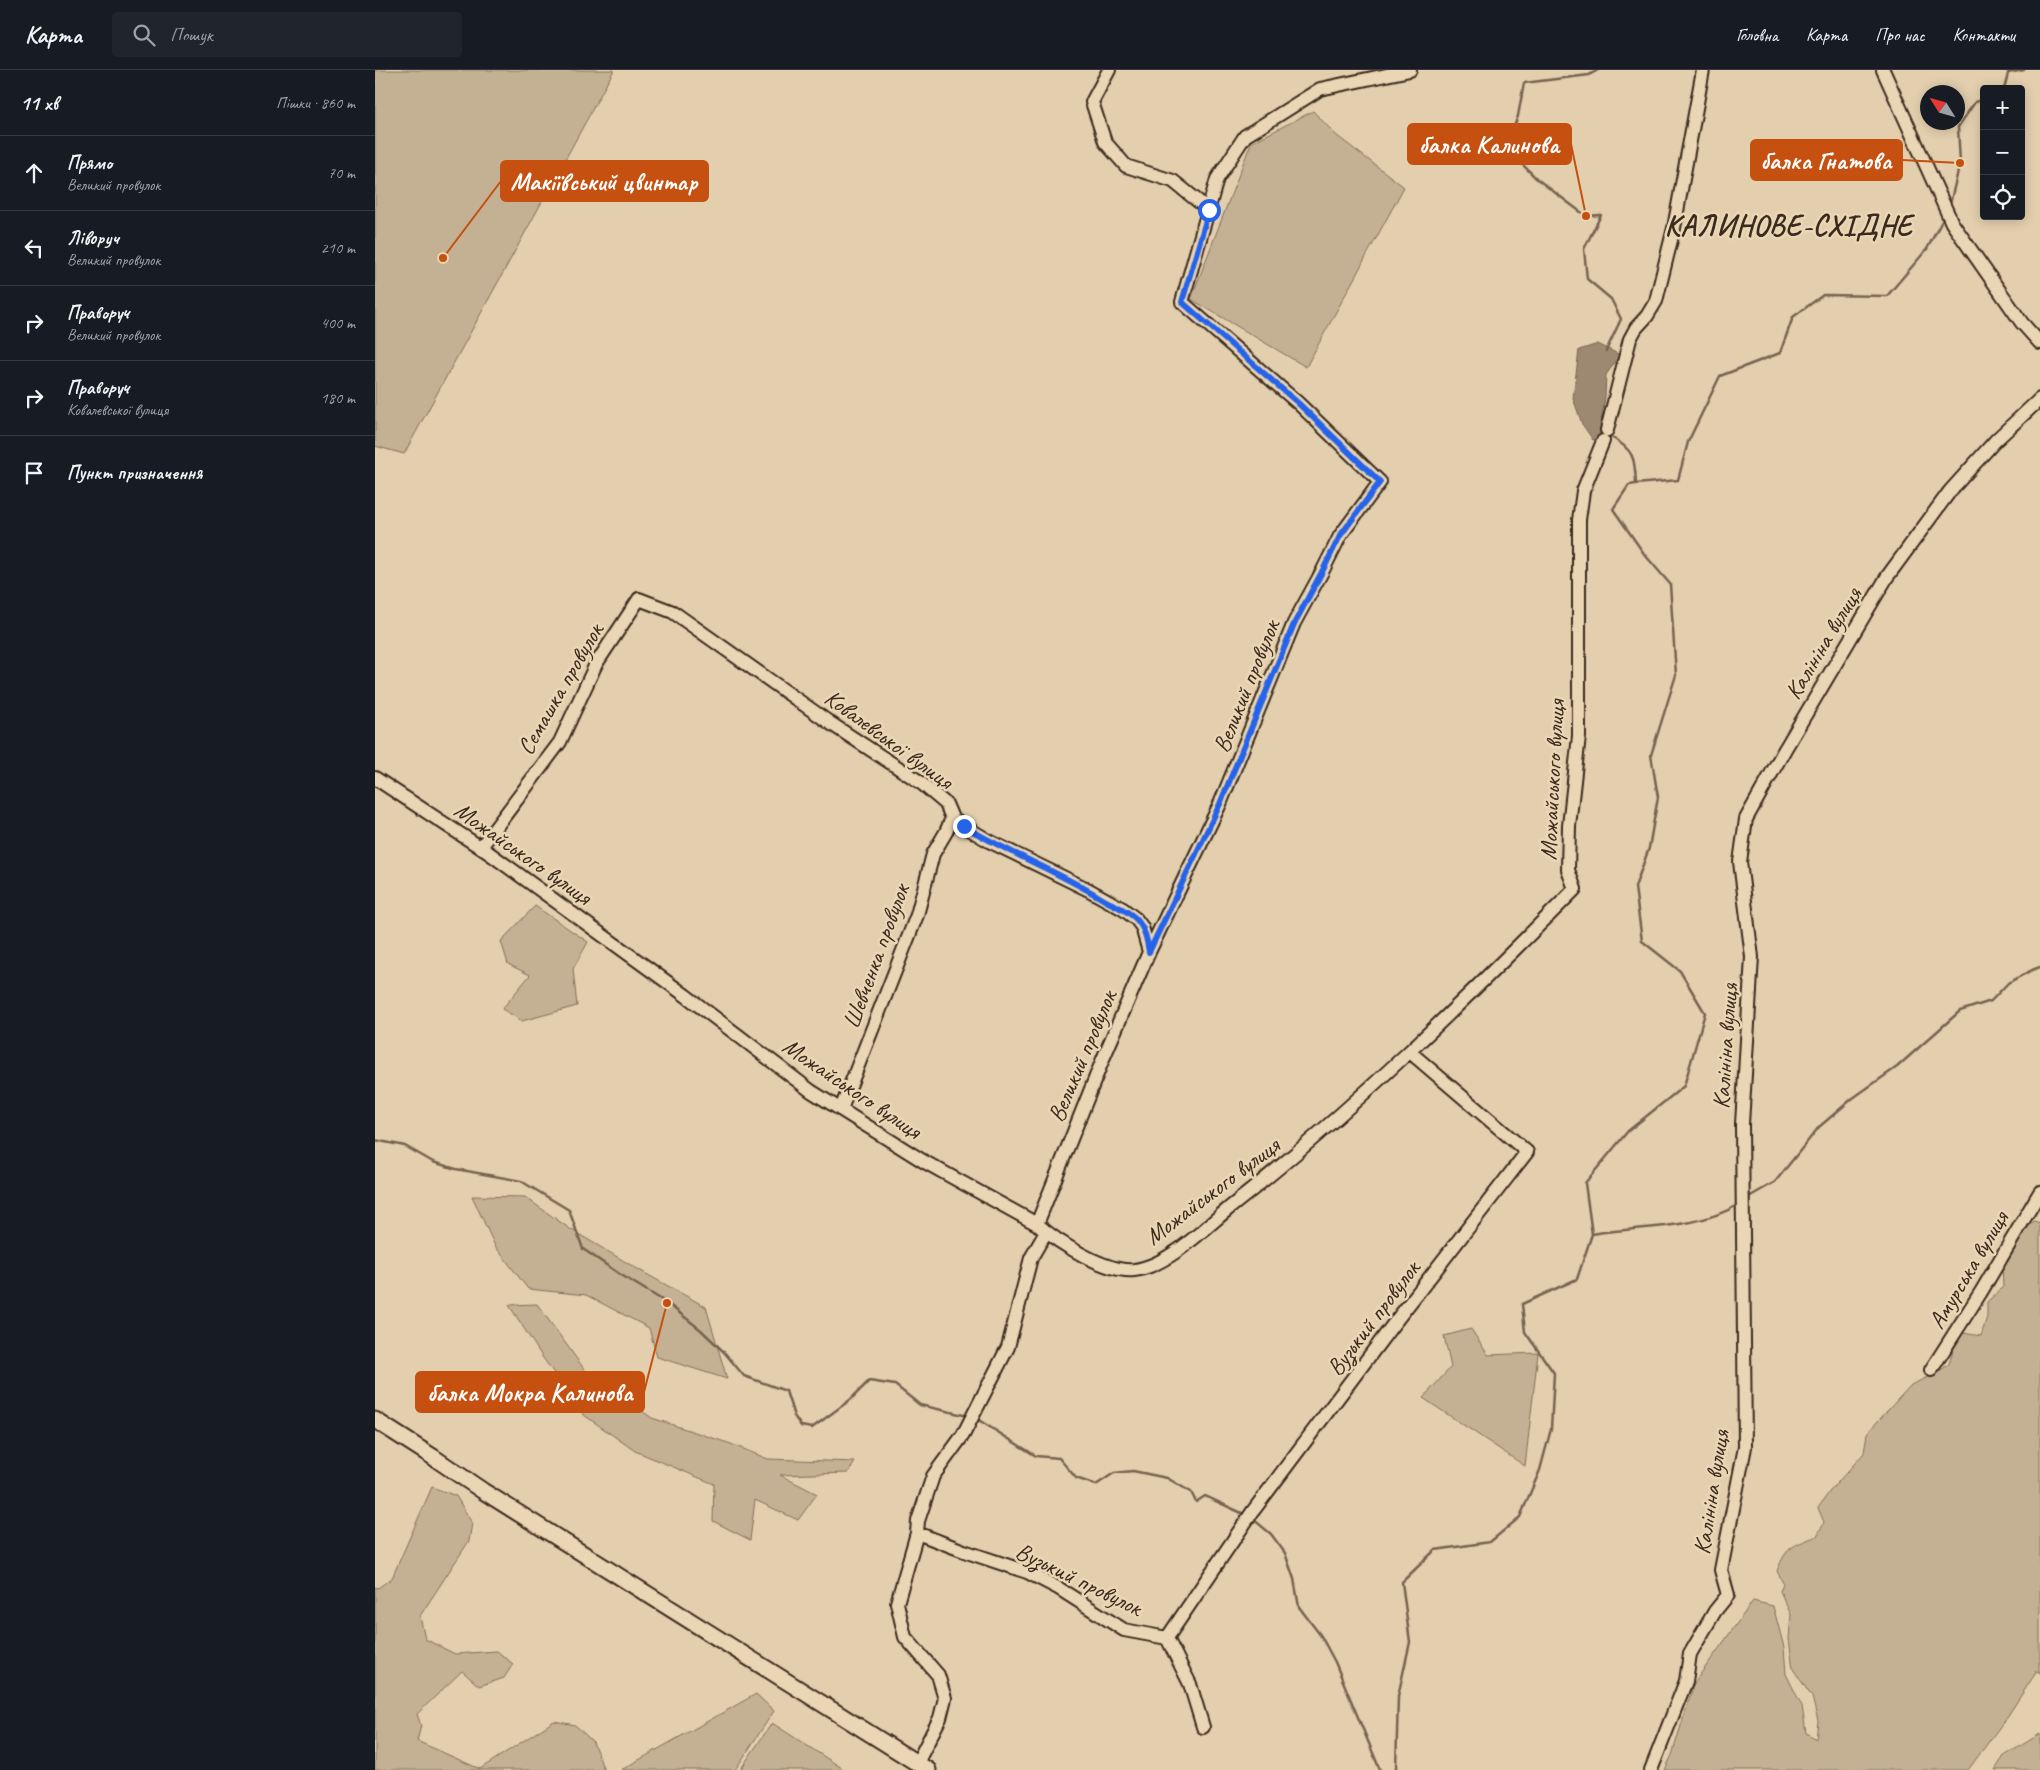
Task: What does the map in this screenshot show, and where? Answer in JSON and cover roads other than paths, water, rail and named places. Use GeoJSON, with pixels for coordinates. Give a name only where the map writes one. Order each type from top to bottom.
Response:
{"type":"FeatureCollection","features":[{"type":"Feature","properties":{"kind":"main road"},"geometry":{"type":"LineString","coordinates":[[375,1420],[483,1491],[922,1767]]}},
{"type":"Feature","properties":{"kind":"street"},"geometry":{"type":"LineString","coordinates":[[1109,70],[1091,102],[1105,142],[1126,166],[1173,181],[1209,210]]}},
{"type":"Feature","properties":{"kind":"street","name":"Великий провулок"},"geometry":{"type":"LineString","coordinates":[[922,1767],[940,1718],[945,1698],[938,1675],[905,1637],[897,1603],[917,1533],[918,1521],[933,1476],[963,1435],[1008,1347],[1031,1258],[1103,1059],[1149,952],[1220,804],[1294,624],[1340,536],[1380,482],[1298,403],[1182,302],[1217,180],[1245,136],[1320,89],[1410,70]]}},
{"type":"Feature","properties":{"kind":"street","name":"Можайського вулиця"},"geometry":{"type":"LineString","coordinates":[[375,778],[481,848],[685,995],[811,1090],[923,1161],[1041,1228],[1078,1253],[1109,1266],[1134,1270],[1165,1260],[1285,1164],[1410,1052],[1575,889],[1568,870],[1569,826],[1579,736],[1579,520],[1583,491],[1605,435],[1631,339],[1636,328],[1647,316],[1655,301],[1674,228],[1703,70]]}},
{"type":"Feature","properties":{"kind":"street"},"geometry":{"type":"LineString","coordinates":[[1883,70],[1952,223],[2022,323],[2040,343]]}},
{"type":"Feature","properties":{"kind":"street","name":"Калініна вулиця"},"geometry":{"type":"LineString","coordinates":[[1651,1770],[1686,1681],[1690,1654],[1715,1611],[1728,1595],[1721,1570],[1745,1448],[1742,1124],[1752,956],[1740,862],[1746,819],[1785,749],[1887,577],[1950,491],[1996,440],[2040,399]]}},
{"type":"Feature","properties":{"kind":"street","name":"Ковалевської вулиця"},"geometry":{"type":"LineString","coordinates":[[639,599],[673,612],[830,723],[920,782],[946,804],[952,818],[989,841],[1089,890],[1123,909],[1136,919],[1142,927],[1149,952]]}},
{"type":"Feature","properties":{"kind":"street","name":"Семашка провулок"},"geometry":{"type":"LineString","coordinates":[[481,848],[560,742],[596,664],[639,599]]}},
{"type":"Feature","properties":{"kind":"street","name":"Шевченка провулок"},"geometry":{"type":"LineString","coordinates":[[841,1109],[917,915],[933,854],[952,818]]}},
{"type":"Feature","properties":{"kind":"street","name":"Вузький провулок"},"geometry":{"type":"LineString","coordinates":[[917,1533],[1027,1572],[1058,1588],[1124,1630],[1167,1638],[1253,1511],[1392,1326],[1527,1152],[1410,1052]]}},
{"type":"Feature","properties":{"kind":"street","name":"Амурська вулиця"},"geometry":{"type":"LineString","coordinates":[[1931,1370],[1981,1292],[2040,1192]]}},
{"type":"Feature","properties":{"kind":"street"},"geometry":{"type":"LineString","coordinates":[[1167,1638],[1190,1684],[1203,1727]]}},
{"type":"Feature","properties":{"kind":"waterway"},"geometry":{"type":"LineString","coordinates":[[1598,70],[1589,75],[1524,83],[1518,116],[1506,148],[1537,179],[1586,216],[1601,215],[1584,249],[1587,279],[1611,299],[1621,319],[1606,351]]}},
{"type":"Feature","properties":{"kind":"waterway"},"geometry":{"type":"LineString","coordinates":[[2005,85],[2009,70]]}},
{"type":"Feature","properties":{"kind":"waterway"},"geometry":{"type":"LineString","coordinates":[[2008,73],[2024,70]]}},
{"type":"Feature","properties":{"kind":"waterway"},"geometry":{"type":"LineString","coordinates":[[1950,204],[1960,163],[1958,127],[1975,102],[1980,100]]}},
{"type":"Feature","properties":{"kind":"waterway"},"geometry":{"type":"LineString","coordinates":[[1636,484],[1678,480],[1688,442],[1720,376],[1780,353],[1793,317],[1823,295],[1887,296],[1927,249],[1943,219]]}},
{"type":"Feature","properties":{"kind":"waterway"},"geometry":{"type":"LineString","coordinates":[[1396,1770],[1398,1696],[1410,1642],[1402,1582],[1435,1550],[1490,1542],[1520,1517],[1540,1470],[1551,1429],[1554,1373],[1525,1332],[1522,1304],[1577,1279],[1592,1234],[1585,1183],[1628,1131],[1684,1086],[1705,1013],[1680,971],[1642,941],[1635,887],[1649,848],[1658,797],[1651,755],[1676,675],[1670,584],[1645,555],[1613,509],[1629,485],[1636,484],[1632,456],[1624,446],[1611,437]]}},
{"type":"Feature","properties":{"kind":"waterway"},"geometry":{"type":"LineString","coordinates":[[1747,1198],[1775,1182],[1819,1127],[1853,1098],[1897,1067],[1960,1011],[1991,1001],[2008,983],[2040,967]]}},
{"type":"Feature","properties":{"kind":"waterway"},"geometry":{"type":"LineString","coordinates":[[375,1140],[405,1146],[433,1162],[456,1169],[521,1181],[569,1210],[583,1249],[667,1303],[701,1330],[724,1352],[744,1376],[786,1391],[794,1416],[801,1426],[812,1428],[850,1400],[869,1381],[895,1385],[920,1405],[968,1416]]}},
{"type":"Feature","properties":{"kind":"waterway"},"geometry":{"type":"LineString","coordinates":[[1592,1234],[1688,1222],[1715,1216],[1739,1204]]}},
{"type":"Feature","properties":{"kind":"waterway"},"geometry":{"type":"LineString","coordinates":[[977,1419],[1036,1456],[1059,1458],[1076,1478],[1096,1485],[1114,1473],[1133,1471],[1167,1478],[1191,1492],[1196,1502],[1205,1496],[1246,1515]]}},
{"type":"Feature","properties":{"kind":"waterway"},"geometry":{"type":"LineString","coordinates":[[1253,1519],[1271,1534],[1285,1553],[1294,1579],[1299,1607],[1321,1636],[1335,1662],[1380,1770]]}},
{"type":"Feature","properties":{"kind":"place","name":"балка Гнатова"},"geometry":{"type":"Point","coordinates":[1960,163]}},
{"type":"Feature","properties":{"kind":"place","name":"балка Калинова"},"geometry":{"type":"Point","coordinates":[1586,216]}},
{"type":"Feature","properties":{"kind":"place","name":"Макіївський цвинтар"},"geometry":{"type":"Point","coordinates":[443,258]}},
{"type":"Feature","properties":{"kind":"place","name":"балка Мокра Калинова"},"geometry":{"type":"Point","coordinates":[667,1303]}},
{"type":"Feature","properties":{"kind":"district","name":"КАЛИНОВЕ-СХІДНЕ"},"geometry":{"type":"Point","coordinates":[1789,225]}}]}
